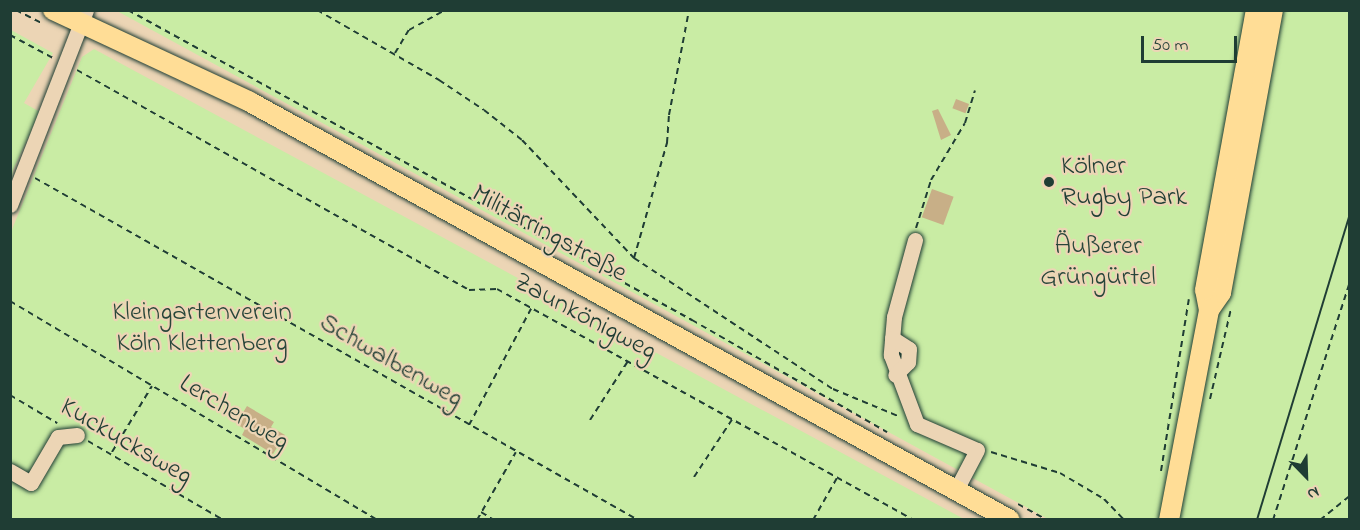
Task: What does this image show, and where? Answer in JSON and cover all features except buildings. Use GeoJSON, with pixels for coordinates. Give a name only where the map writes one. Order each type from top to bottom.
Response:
{"type":"FeatureCollection","features":[{"type":"Feature","properties":{"kind":"main road","name":"Militärringstraße"},"geometry":{"type":"LineString","coordinates":[[53,10],[83,17],[260,107],[956,490],[1013,512]]}},
{"type":"Feature","properties":{"kind":"main road"},"geometry":{"type":"LineString","coordinates":[[1169,519],[1209,310],[1207,279],[1256,10]]}},
{"type":"Feature","properties":{"kind":"main road"},"geometry":{"type":"LineString","coordinates":[[1209,310],[1221,293],[1273,10]]}},
{"type":"Feature","properties":{"kind":"street"},"geometry":{"type":"LineString","coordinates":[[10,206],[83,17]]}},
{"type":"Feature","properties":{"kind":"street"},"geometry":{"type":"LineString","coordinates":[[915,240],[892,338],[895,375],[917,424],[976,450],[956,490]]}},
{"type":"Feature","properties":{"kind":"street"},"geometry":{"type":"LineString","coordinates":[[10,471],[30,483],[58,437],[77,435]]}},
{"type":"Feature","properties":{"kind":"path"},"geometry":{"type":"LineString","coordinates":[[128,10],[692,320],[893,436]]}},
{"type":"Feature","properties":{"kind":"path"},"geometry":{"type":"LineString","coordinates":[[317,10],[395,53],[484,110],[522,140],[634,258],[833,388],[917,424]]}},
{"type":"Feature","properties":{"kind":"path"},"geometry":{"type":"LineString","coordinates":[[395,53],[409,30],[445,10]]}},
{"type":"Feature","properties":{"kind":"path"},"geometry":{"type":"LineString","coordinates":[[634,258],[667,143],[669,115],[689,10]]}},
{"type":"Feature","properties":{"kind":"path"},"geometry":{"type":"LineString","coordinates":[[10,35],[51,57]]}},
{"type":"Feature","properties":{"kind":"path","name":"Zaunkönigweg"},"geometry":{"type":"LineString","coordinates":[[78,71],[469,290],[497,289],[914,519]]}},
{"type":"Feature","properties":{"kind":"path"},"geometry":{"type":"LineString","coordinates":[[915,240],[917,219],[931,180],[965,123],[975,91]]}},
{"type":"Feature","properties":{"kind":"path","name":"Schwalbenweg"},"geometry":{"type":"LineString","coordinates":[[34,178],[638,519]]}},
{"type":"Feature","properties":{"kind":"path"},"geometry":{"type":"LineString","coordinates":[[1273,519],[1350,281]]}},
{"type":"Feature","properties":{"kind":"path","name":"Lerchenweg"},"geometry":{"type":"LineString","coordinates":[[10,300],[378,519]]}},
{"type":"Feature","properties":{"kind":"path"},"geometry":{"type":"LineString","coordinates":[[468,425],[531,309]]}},
{"type":"Feature","properties":{"kind":"path"},"geometry":{"type":"LineString","coordinates":[[590,420],[628,361]]}},
{"type":"Feature","properties":{"kind":"path"},"geometry":{"type":"LineString","coordinates":[[111,453],[152,386]]}},
{"type":"Feature","properties":{"kind":"path","name":"Kuckucksweg"},"geometry":{"type":"LineString","coordinates":[[10,395],[223,519]]}},
{"type":"Feature","properties":{"kind":"path"},"geometry":{"type":"LineString","coordinates":[[694,477],[734,418]]}},
{"type":"Feature","properties":{"kind":"path"},"geometry":{"type":"LineString","coordinates":[[976,450],[1008,455],[1060,473],[1104,499],[1124,519]]}},
{"type":"Feature","properties":{"kind":"path"},"geometry":{"type":"LineString","coordinates":[[477,519],[516,452]]}},
{"type":"Feature","properties":{"kind":"path"},"geometry":{"type":"LineString","coordinates":[[813,519],[837,478]]}},
{"type":"Feature","properties":{"kind":"path"},"geometry":{"type":"LineString","coordinates":[[1320,519],[1350,495]]}},
{"type":"Feature","properties":{"kind":"path"},"geometry":{"type":"LineString","coordinates":[[481,512],[494,519]]}},
{"type":"Feature","properties":{"kind":"path"},"geometry":{"type":"LineString","coordinates":[[1013,512],[1047,519]]}},
{"type":"Feature","properties":{"kind":"green space","name":"Äußerer Grüngürtel"},"geometry":{"type":"Polygon","coordinates":[[[117,11],[1349,11],[1349,519],[1048,519],[117,11]]]}},
{"type":"Feature","properties":{"kind":"green space"},"geometry":{"type":"Polygon","coordinates":[[[11,30],[53,53],[24,103],[40,112],[13,170],[11,186],[11,30]]]}},
{"type":"Feature","properties":{"kind":"green space","name":"Kleingartenverein Köln Klettenberg"},"geometry":{"type":"Polygon","coordinates":[[[94,49],[964,519],[11,520],[11,232],[82,57],[94,49]]]}},
{"type":"Feature","properties":{"kind":"tram line"},"geometry":{"type":"LineString","coordinates":[[1257,520],[1350,213]]}},
{"type":"Feature","properties":{"kind":"place","name":"Kölner Rugby Park"},"geometry":{"type":"Point","coordinates":[1049,182]}}]}
